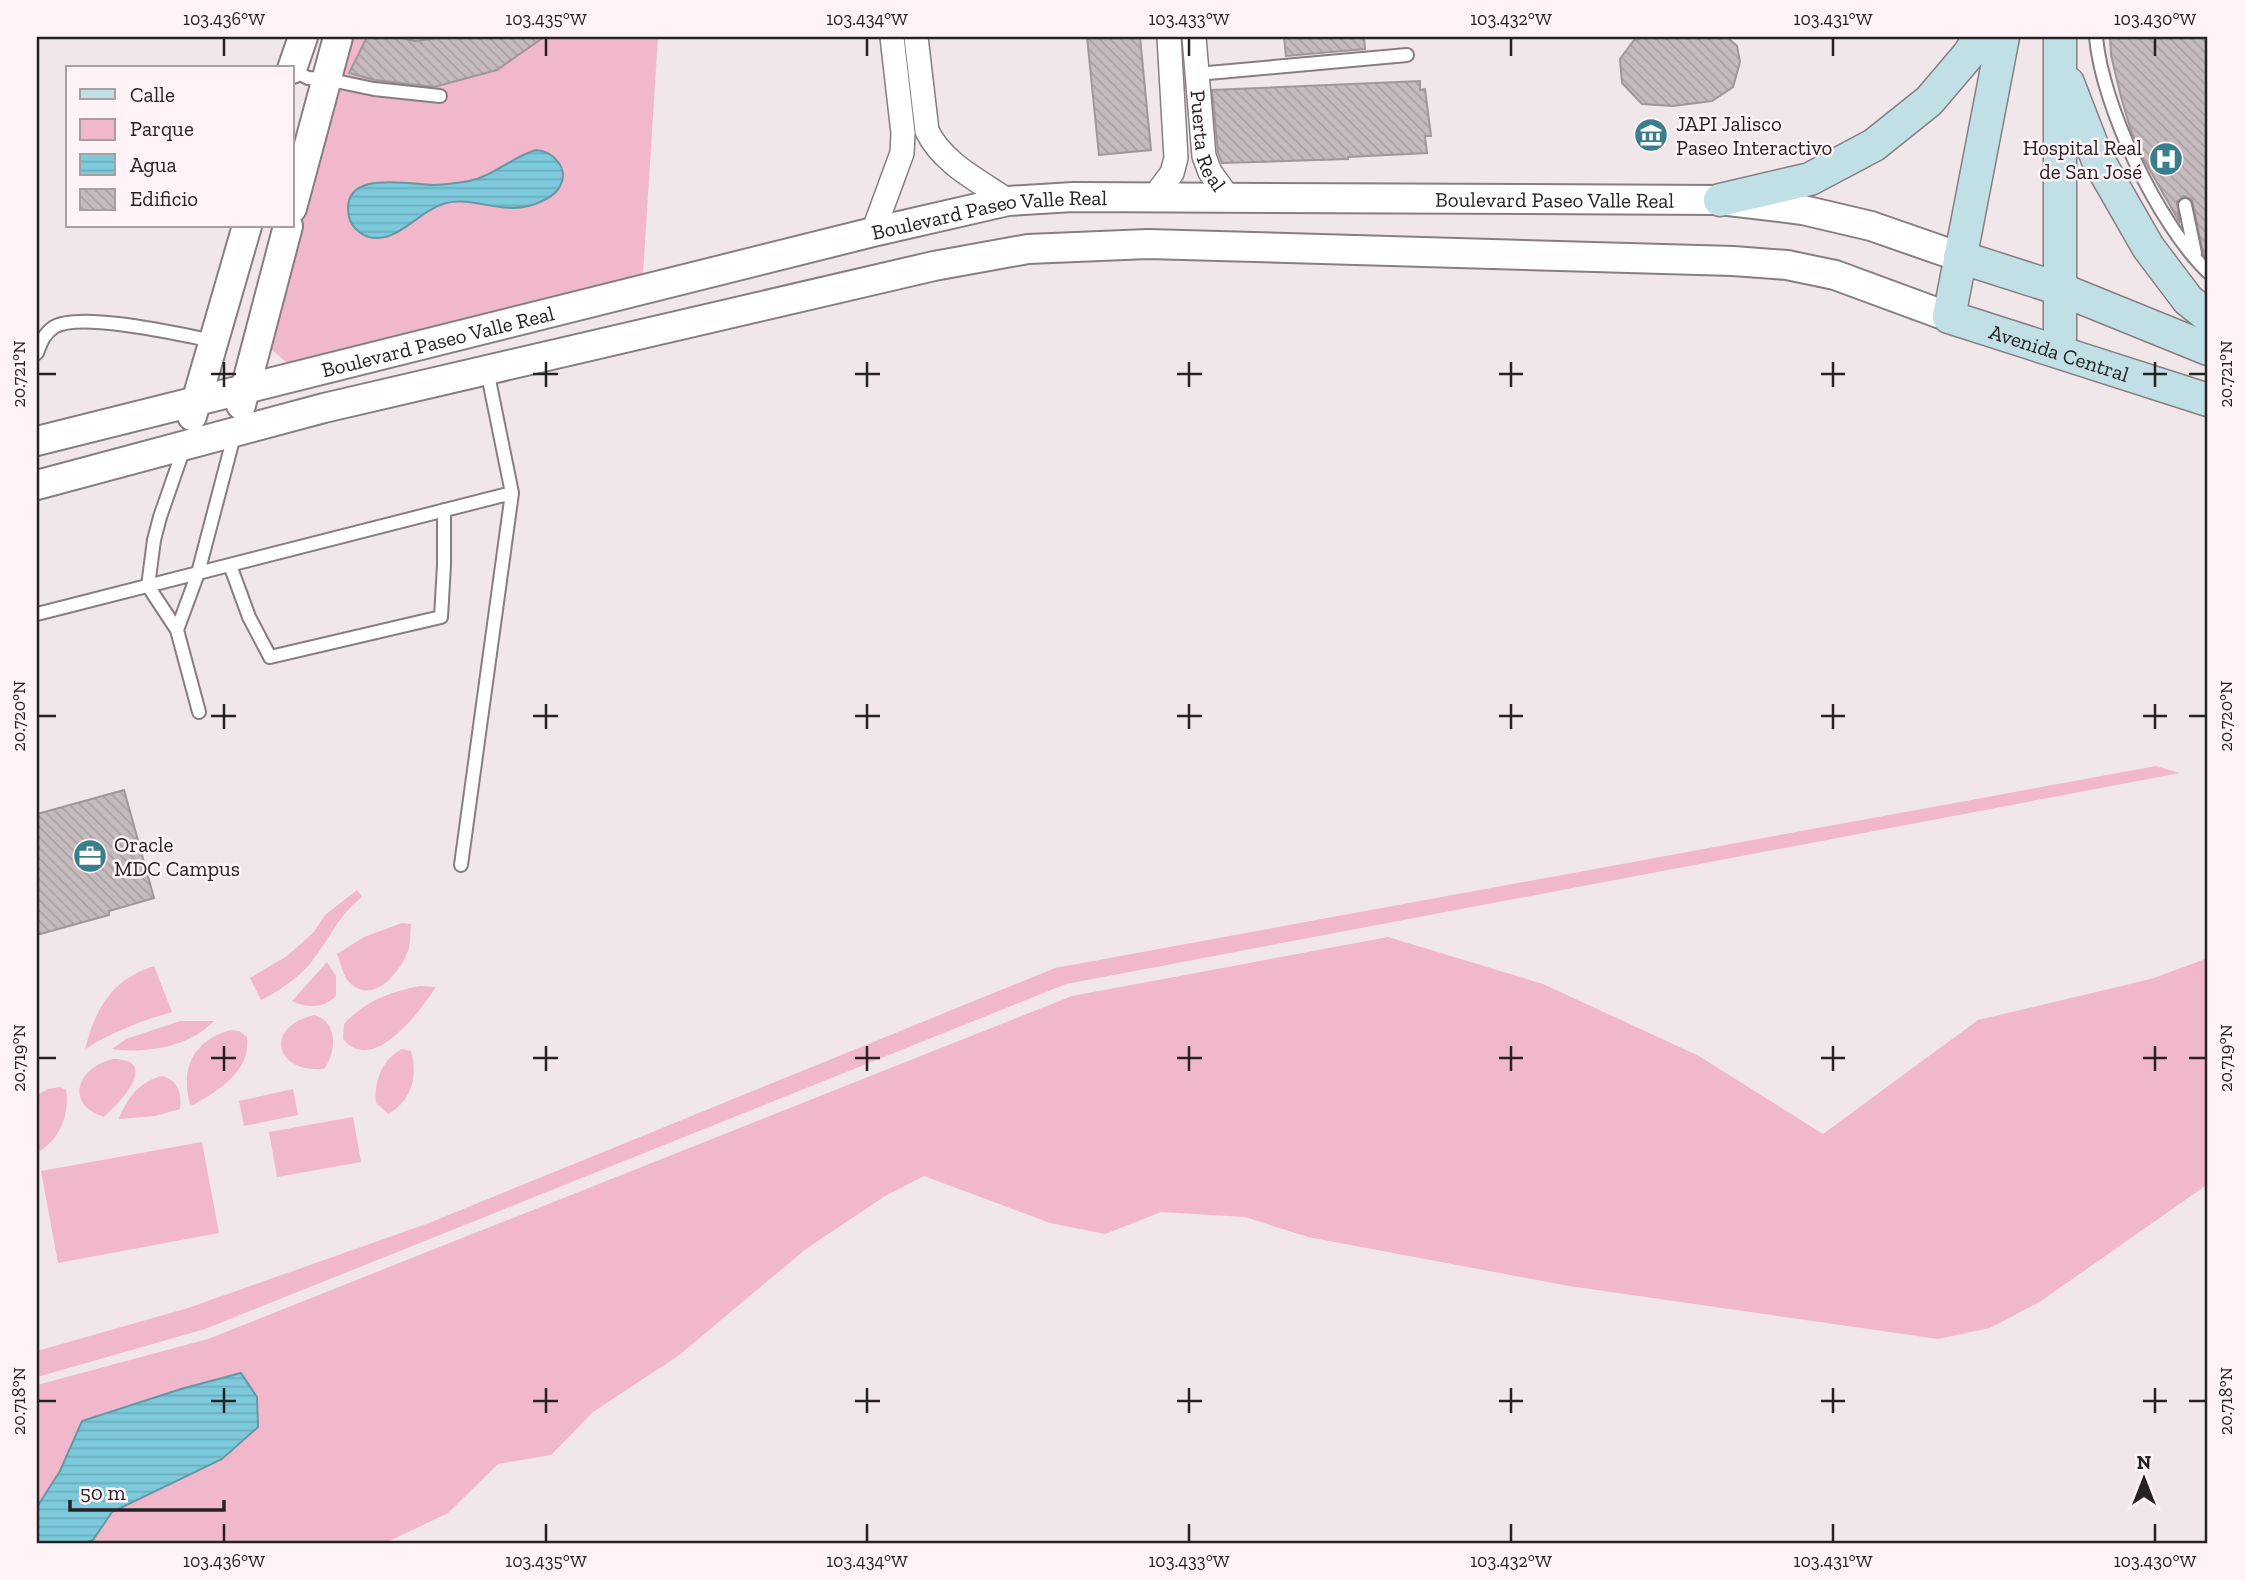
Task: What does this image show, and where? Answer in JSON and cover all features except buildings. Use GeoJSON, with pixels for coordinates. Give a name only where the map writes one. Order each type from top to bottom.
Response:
{"type":"FeatureCollection","features":[{"type":"Feature","properties":{"kind":"main road"},"geometry":{"type":"LineString","coordinates":[[1720,201],[1810,179],[1874,145],[1929,101],[1980,37]]}},
{"type":"Feature","properties":{"kind":"main road"},"geometry":{"type":"LineString","coordinates":[[1949,317],[2003,37]]}},
{"type":"Feature","properties":{"kind":"main road"},"geometry":{"type":"LineString","coordinates":[[2061,52],[2097,158],[2133,192],[2148,247],[2188,300],[2208,316]]}},
{"type":"Feature","properties":{"kind":"main road"},"geometry":{"type":"LineString","coordinates":[[2060,352],[2061,52]]}},
{"type":"Feature","properties":{"kind":"main road"},"geometry":{"type":"LineString","coordinates":[[1960,257],[2060,289],[2208,349]]}},
{"type":"Feature","properties":{"kind":"main road","name":"Avenida Central"},"geometry":{"type":"LineString","coordinates":[[1949,317],[2198,397]]}},
{"type":"Feature","properties":{"kind":"main road"},"geometry":{"type":"LineString","coordinates":[[2198,397],[2190,378],[2201,370],[2208,369]]}},
{"type":"Feature","properties":{"kind":"street"},"geometry":{"type":"LineString","coordinates":[[293,66],[303,37]]}},
{"type":"Feature","properties":{"kind":"street"},"geometry":{"type":"LineString","coordinates":[[294,200],[338,37]]}},
{"type":"Feature","properties":{"kind":"street"},"geometry":{"type":"LineString","coordinates":[[873,232],[902,153],[892,37]]}},
{"type":"Feature","properties":{"kind":"street"},"geometry":{"type":"LineString","coordinates":[[916,37],[927,131],[934,145],[948,159],[1008,201]]}},
{"type":"Feature","properties":{"kind":"street","name":"Puerta Real"},"geometry":{"type":"LineString","coordinates":[[1154,197],[1172,173],[1176,158],[1169,37]]}},
{"type":"Feature","properties":{"kind":"street","name":"Puerta Real"},"geometry":{"type":"LineString","coordinates":[[1194,37],[1204,156],[1210,172],[1228,197]]}},
{"type":"Feature","properties":{"kind":"street"},"geometry":{"type":"LineString","coordinates":[[1171,76],[1197,74]]}},
{"type":"Feature","properties":{"kind":"street","name":"Boulevard Paseo Valle Real"},"geometry":{"type":"LineString","coordinates":[[37,441],[873,232],[1008,201],[1073,197],[1228,197],[1720,201],[1803,210],[1871,226],[1960,257]]}},
{"type":"Feature","properties":{"kind":"street"},"geometry":{"type":"LineString","coordinates":[[37,485],[185,445],[246,228]]}},
{"type":"Feature","properties":{"kind":"street"},"geometry":{"type":"LineString","coordinates":[[235,432],[287,228]]}},
{"type":"Feature","properties":{"kind":"street","name":"Boulevard Paseo Valle Real"},"geometry":{"type":"LineString","coordinates":[[185,445],[324,408],[934,266],[1028,249],[1148,244],[1787,265],[1835,275],[1949,317]]}},
{"type":"Feature","properties":{"kind":"lane"},"geometry":{"type":"LineString","coordinates":[[2096,37],[2098,54],[2120,127],[2133,192],[2208,272]]}},
{"type":"Feature","properties":{"kind":"lane"},"geometry":{"type":"LineString","coordinates":[[1197,74],[1407,55]]}},
{"type":"Feature","properties":{"kind":"lane"},"geometry":{"type":"LineString","coordinates":[[294,70],[308,78],[440,96]]}},
{"type":"Feature","properties":{"kind":"lane"},"geometry":{"type":"LineString","coordinates":[[2185,205],[2196,260]]}},
{"type":"Feature","properties":{"kind":"lane"},"geometry":{"type":"LineString","coordinates":[[37,353],[43,336],[57,325],[74,322],[136,325],[214,341]]}},
{"type":"Feature","properties":{"kind":"lane"},"geometry":{"type":"LineString","coordinates":[[461,866],[512,493],[487,370]]}},
{"type":"Feature","properties":{"kind":"lane"},"geometry":{"type":"LineString","coordinates":[[177,630],[198,573],[235,432]]}},
{"type":"Feature","properties":{"kind":"lane"},"geometry":{"type":"LineString","coordinates":[[185,445],[160,517],[148,586],[177,630],[199,712]]}},
{"type":"Feature","properties":{"kind":"lane"},"geometry":{"type":"LineString","coordinates":[[37,614],[512,493]]}},
{"type":"Feature","properties":{"kind":"lane"},"geometry":{"type":"LineString","coordinates":[[230,565],[250,617],[270,657],[441,617],[444,510]]}},
{"type":"Feature","properties":{"kind":"green space"},"geometry":{"type":"Polygon","coordinates":[[[352,37],[658,37],[643,274],[292,367],[266,345],[352,37]]]}},
{"type":"Feature","properties":{"kind":"green space"},"geometry":{"type":"Polygon","coordinates":[[[2156,766],[2180,773],[1066,984],[205,1329],[37,1377],[37,1351],[188,1308],[429,1223],[1055,968],[2156,766]]]}},
{"type":"Feature","properties":{"kind":"green space"},"geometry":{"type":"Polygon","coordinates":[[[357,890],[362,897],[338,922],[309,965],[286,985],[261,1000],[250,978],[287,956],[314,932],[325,915],[357,890]]]}},
{"type":"Feature","properties":{"kind":"green space"},"geometry":{"type":"Polygon","coordinates":[[[402,923],[411,924],[410,945],[393,976],[386,983],[369,991],[351,984],[344,974],[337,954],[364,937],[402,923]]]}},
{"type":"Feature","properties":{"kind":"green space"},"geometry":{"type":"Polygon","coordinates":[[[1388,937],[1543,984],[1699,1056],[1823,1134],[1978,1020],[2151,979],[2208,958],[2208,1184],[2041,1301],[1990,1328],[1938,1339],[1569,1286],[1308,1237],[1245,1217],[1161,1212],[1105,1234],[1050,1223],[924,1176],[885,1196],[806,1249],[678,1356],[593,1412],[551,1455],[498,1464],[448,1513],[385,1543],[37,1543],[37,1385],[208,1339],[1072,996],[1388,937]]]}},
{"type":"Feature","properties":{"kind":"green space"},"geometry":{"type":"Polygon","coordinates":[[[327,962],[336,976],[336,996],[316,1006],[292,1001],[327,962]]]}},
{"type":"Feature","properties":{"kind":"green space"},"geometry":{"type":"Polygon","coordinates":[[[154,966],[172,1012],[127,1028],[85,1049],[94,1021],[107,997],[127,979],[154,966]]]}},
{"type":"Feature","properties":{"kind":"green space"},"geometry":{"type":"Polygon","coordinates":[[[420,986],[436,987],[395,1036],[368,1050],[355,1048],[343,1039],[344,1024],[369,1003],[398,991],[420,986]]]}},
{"type":"Feature","properties":{"kind":"green space"},"geometry":{"type":"Polygon","coordinates":[[[314,1015],[328,1024],[333,1038],[331,1054],[324,1069],[294,1064],[286,1057],[282,1048],[282,1038],[287,1029],[314,1015]]]}},
{"type":"Feature","properties":{"kind":"green space"},"geometry":{"type":"Polygon","coordinates":[[[180,1021],[214,1021],[192,1037],[166,1047],[112,1049],[126,1039],[180,1021]]]}},
{"type":"Feature","properties":{"kind":"green space"},"geometry":{"type":"Polygon","coordinates":[[[231,1030],[239,1031],[247,1037],[247,1049],[239,1070],[213,1093],[193,1105],[190,1104],[187,1078],[193,1057],[208,1041],[231,1030]]]}},
{"type":"Feature","properties":{"kind":"green space"},"geometry":{"type":"Polygon","coordinates":[[[402,1049],[411,1051],[413,1078],[408,1095],[388,1114],[376,1103],[376,1087],[384,1065],[402,1049]]]}},
{"type":"Feature","properties":{"kind":"green space"},"geometry":{"type":"Polygon","coordinates":[[[113,1059],[127,1061],[134,1066],[135,1074],[127,1092],[104,1117],[83,1104],[80,1086],[91,1070],[113,1059]]]}},
{"type":"Feature","properties":{"kind":"green space"},"geometry":{"type":"Polygon","coordinates":[[[162,1076],[178,1088],[180,1109],[155,1116],[119,1119],[126,1104],[141,1086],[162,1076]]]}},
{"type":"Feature","properties":{"kind":"green space"},"geometry":{"type":"Polygon","coordinates":[[[60,1087],[66,1090],[64,1118],[57,1134],[37,1153],[37,1095],[60,1087]]]}},
{"type":"Feature","properties":{"kind":"green space"},"geometry":{"type":"Polygon","coordinates":[[[293,1089],[298,1115],[244,1126],[239,1101],[293,1089]]]}},
{"type":"Feature","properties":{"kind":"green space"},"geometry":{"type":"Polygon","coordinates":[[[353,1117],[361,1162],[277,1177],[269,1132],[353,1117]]]}},
{"type":"Feature","properties":{"kind":"green space"},"geometry":{"type":"Polygon","coordinates":[[[202,1142],[219,1233],[58,1263],[41,1171],[202,1142]]]}},
{"type":"Feature","properties":{"kind":"water"},"geometry":{"type":"Polygon","coordinates":[[[536,150],[554,157],[561,168],[563,180],[556,192],[535,204],[511,208],[467,202],[446,203],[394,234],[376,238],[363,235],[349,217],[349,202],[354,192],[364,186],[392,182],[437,185],[469,181],[536,150]]]}},
{"type":"Feature","properties":{"kind":"water"},"geometry":{"type":"Polygon","coordinates":[[[241,1373],[257,1397],[258,1427],[222,1459],[112,1512],[93,1540],[84,1543],[37,1543],[37,1507],[60,1471],[82,1421],[241,1373]]]}},
{"type":"Feature","properties":{"kind":"place","name":"JAPI Jalisco Paseo Interactivo"},"geometry":{"type":"Point","coordinates":[1651,135]}},
{"type":"Feature","properties":{"kind":"place","name":"Hospital Real de San José"},"geometry":{"type":"Point","coordinates":[2166,159]}},
{"type":"Feature","properties":{"kind":"place","name":"Oracle MDC Campus"},"geometry":{"type":"Point","coordinates":[90,856]}}]}
